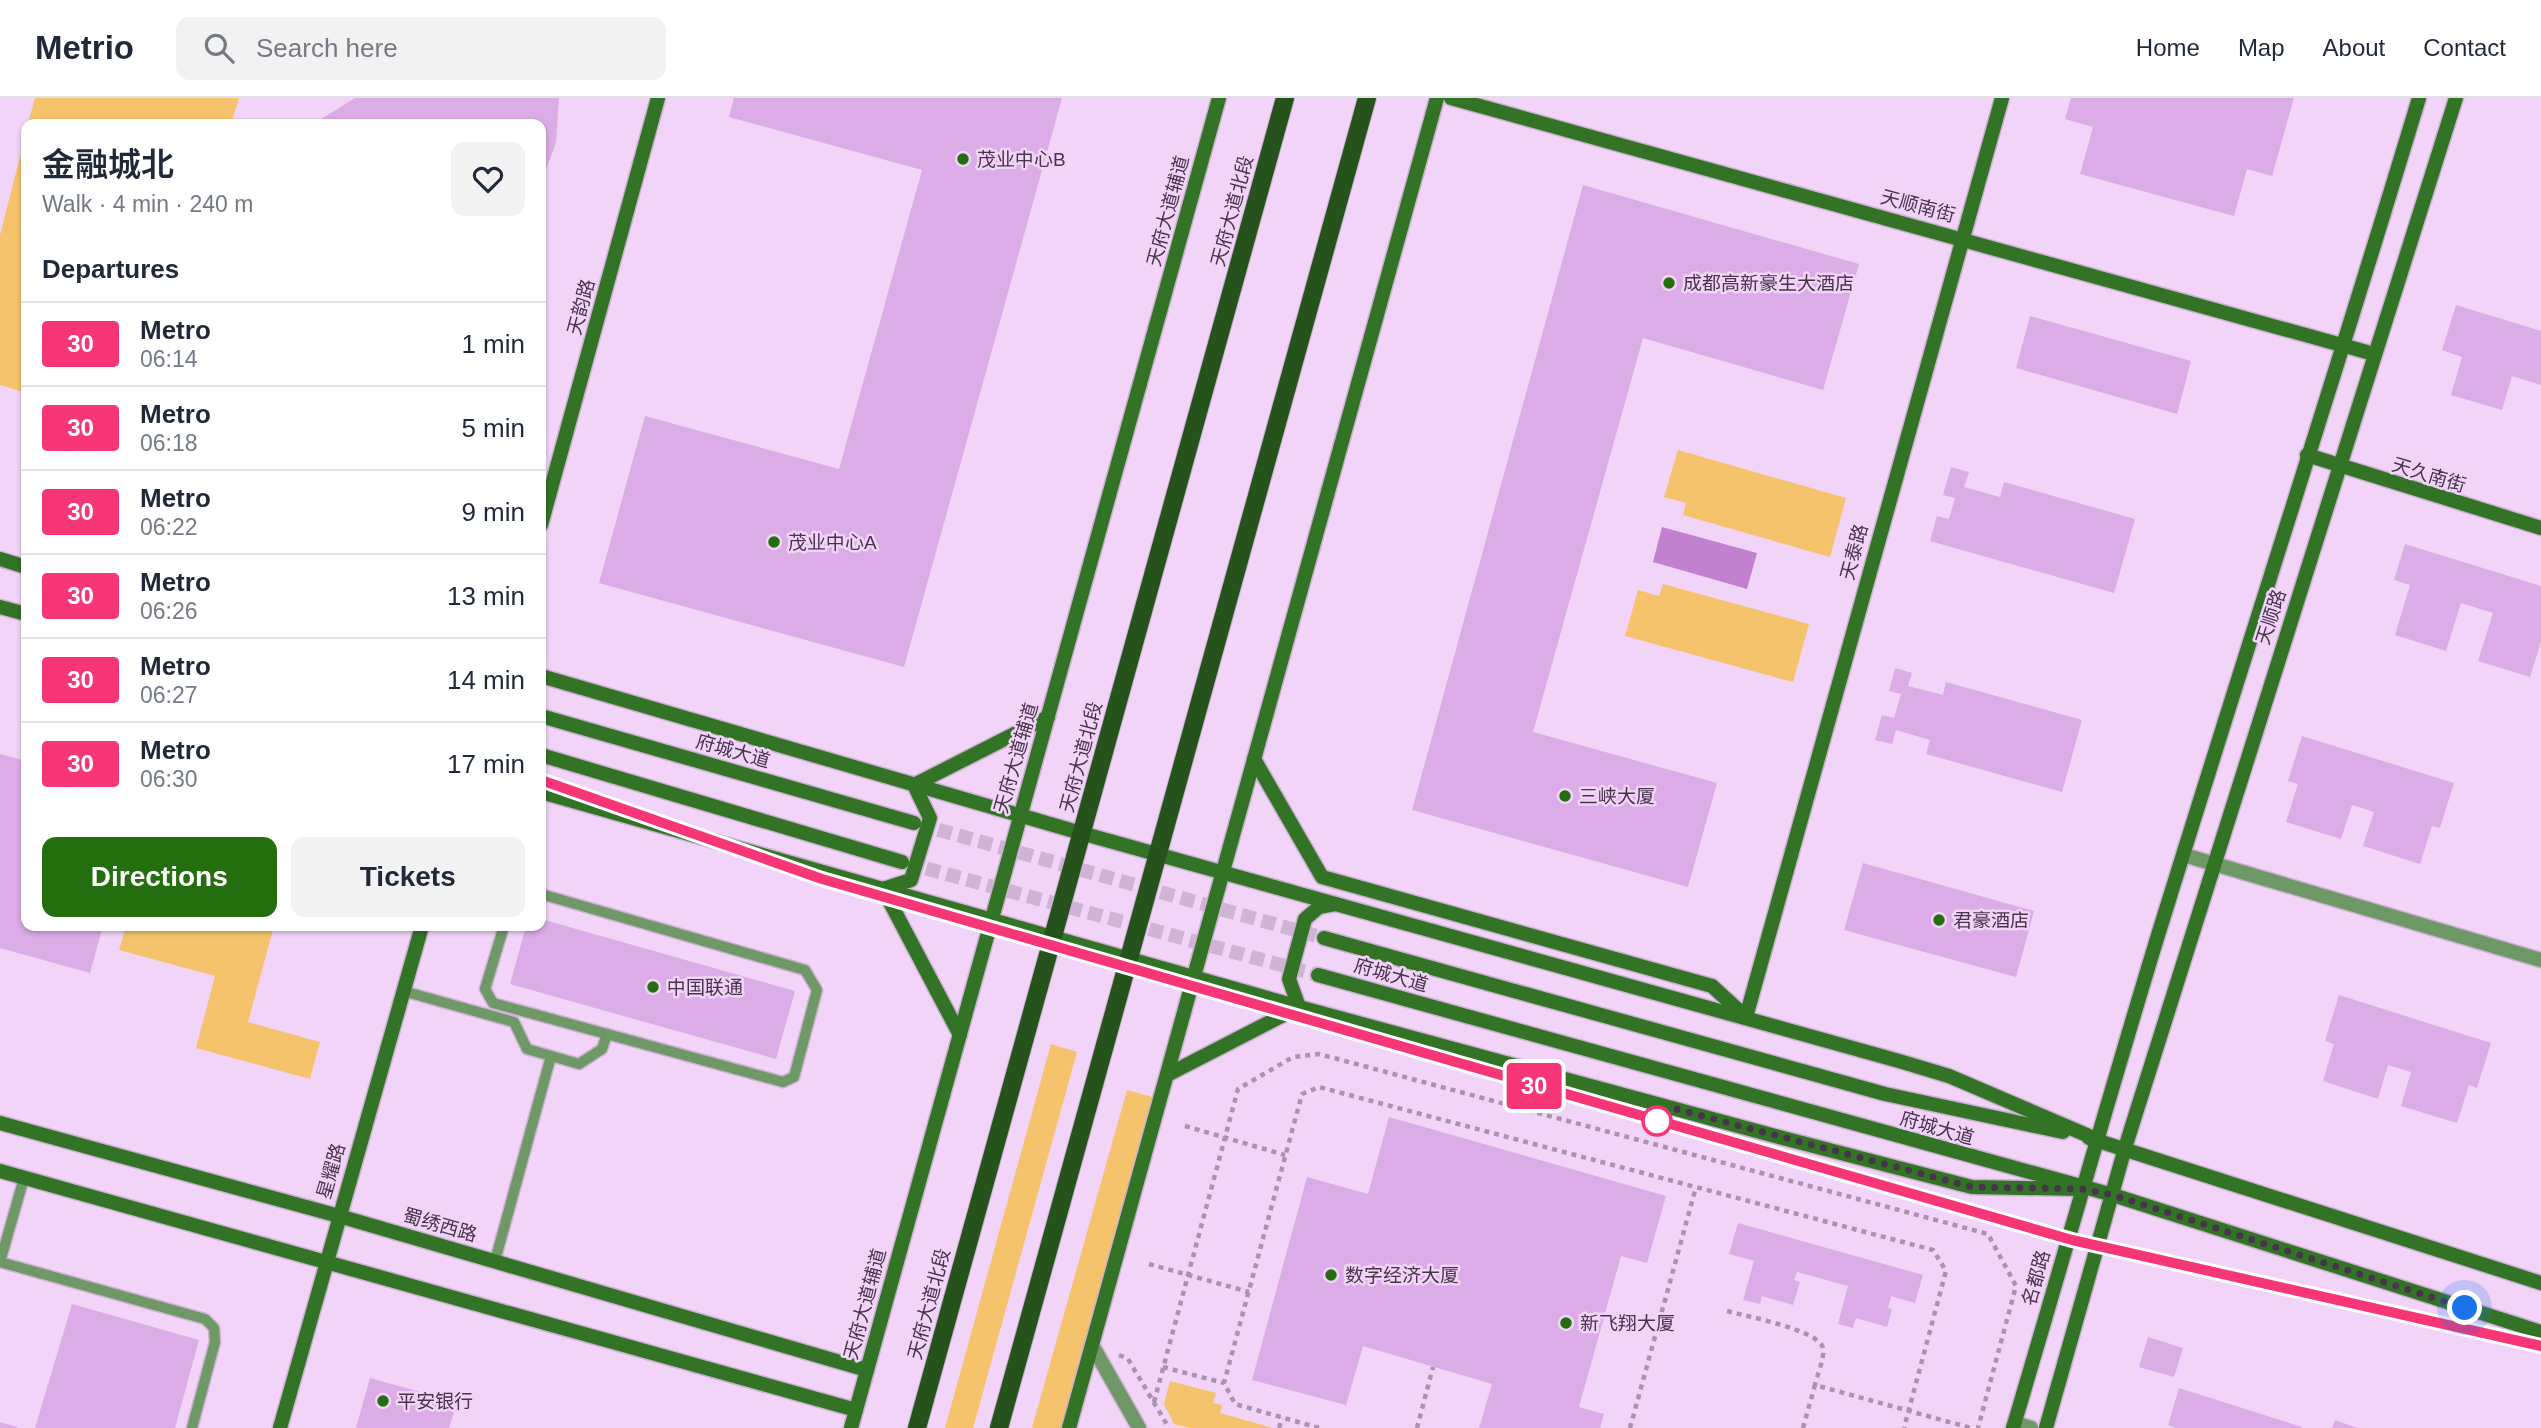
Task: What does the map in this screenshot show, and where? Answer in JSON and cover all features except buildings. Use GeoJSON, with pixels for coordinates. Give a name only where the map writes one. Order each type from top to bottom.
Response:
{"type":"FeatureCollection","features":[{"type":"Feature","properties":{"kind":"main road","name":"天府大道北段"},"geometry":{"type":"LineString","coordinates":[[917,1428],[1285,98]]}},
{"type":"Feature","properties":{"kind":"main road"},"geometry":{"type":"LineString","coordinates":[[999,1428],[1367,98]]}},
{"type":"Feature","properties":{"kind":"street","name":"天韵路"},"geometry":{"type":"LineString","coordinates":[[546,508],[657,98]]}},
{"type":"Feature","properties":{"kind":"street","name":"天府大道辅道"},"geometry":{"type":"LineString","coordinates":[[851,1428],[1219,98]]}},
{"type":"Feature","properties":{"kind":"street"},"geometry":{"type":"LineString","coordinates":[[1069,1428],[1437,98]]}},
{"type":"Feature","properties":{"kind":"street","name":"天顺南街"},"geometry":{"type":"LineString","coordinates":[[1451,98],[2374,354]]}},
{"type":"Feature","properties":{"kind":"street","name":"天泰路"},"geometry":{"type":"LineString","coordinates":[[1746,1017],[1892,484],[1965,239],[2002,98]]}},
{"type":"Feature","properties":{"kind":"street","name":"天顺路"},"geometry":{"type":"LineString","coordinates":[[2096,1139],[2419,98]]}},
{"type":"Feature","properties":{"kind":"street","name":"天顺路"},"geometry":{"type":"LineString","coordinates":[[2046,1428],[2125,1148],[2456,98]]}},
{"type":"Feature","properties":{"kind":"street","name":"天久南街"},"geometry":{"type":"LineString","coordinates":[[2307,455],[2338,467],[2541,528]]}},
{"type":"Feature","properties":{"kind":"street"},"geometry":{"type":"LineString","coordinates":[[0,559],[21,565]]}},
{"type":"Feature","properties":{"kind":"street"},"geometry":{"type":"LineString","coordinates":[[0,607],[21,613]]}},
{"type":"Feature","properties":{"kind":"street"},"geometry":{"type":"LineString","coordinates":[[546,677],[1081,833],[1950,1076],[2096,1139]]}},
{"type":"Feature","properties":{"kind":"street","name":"府城大道"},"geometry":{"type":"LineString","coordinates":[[546,717],[914,823]]}},
{"type":"Feature","properties":{"kind":"street"},"geometry":{"type":"LineString","coordinates":[[914,785],[1048,717]]}},
{"type":"Feature","properties":{"kind":"street"},"geometry":{"type":"LineString","coordinates":[[546,756],[902,862]]}},
{"type":"Feature","properties":{"kind":"street"},"geometry":{"type":"LineString","coordinates":[[1254,759],[1322,877],[1712,986],[1746,1017]]}},
{"type":"Feature","properties":{"kind":"street"},"geometry":{"type":"LineString","coordinates":[[883,889],[911,880],[930,818],[914,785]]}},
{"type":"Feature","properties":{"kind":"street"},"geometry":{"type":"LineString","coordinates":[[546,793],[1299,1007],[1972,1187],[2082,1189]]}},
{"type":"Feature","properties":{"kind":"street"},"geometry":{"type":"LineString","coordinates":[[2184,855],[2541,960]]}},
{"type":"Feature","properties":{"kind":"street"},"geometry":{"type":"LineString","coordinates":[[883,889],[960,1035]]}},
{"type":"Feature","properties":{"kind":"street"},"geometry":{"type":"LineString","coordinates":[[1299,1007],[1289,979],[1305,919],[1318,908],[1340,904]]}},
{"type":"Feature","properties":{"kind":"street","name":"星耀路"},"geometry":{"type":"LineString","coordinates":[[280,1428],[325,1261],[421,931]]}},
{"type":"Feature","properties":{"kind":"street","name":"府城大道"},"geometry":{"type":"LineString","coordinates":[[1324,938],[1885,1094],[2096,1139],[2541,1283]]}},
{"type":"Feature","properties":{"kind":"street","name":"府城大道"},"geometry":{"type":"LineString","coordinates":[[1318,975],[2082,1189],[2113,1195],[2541,1332]]}},
{"type":"Feature","properties":{"kind":"street"},"geometry":{"type":"LineString","coordinates":[[1167,1075],[1299,1007]]}},
{"type":"Feature","properties":{"kind":"street","name":"蜀绣西路"},"geometry":{"type":"LineString","coordinates":[[0,1123],[339,1216],[867,1370]]}},
{"type":"Feature","properties":{"kind":"street","name":"名都路"},"geometry":{"type":"LineString","coordinates":[[2014,1426],[2096,1139]]}},
{"type":"Feature","properties":{"kind":"street"},"geometry":{"type":"LineString","coordinates":[[0,1171],[856,1410]]}},
{"type":"Feature","properties":{"kind":"street"},"geometry":{"type":"LineString","coordinates":[[1092,1345],[1139,1428]]}},
{"type":"Feature","properties":{"kind":"street"},"geometry":{"type":"LineString","coordinates":[[2014,1426],[2031,1428]]}},
{"type":"Feature","properties":{"kind":"lane"},"geometry":{"type":"LineString","coordinates":[[493,1003],[783,1082],[794,1077],[817,990],[805,970],[546,895]]}},
{"type":"Feature","properties":{"kind":"lane"},"geometry":{"type":"LineString","coordinates":[[490,1016],[493,1003],[485,989],[502,931]]}},
{"type":"Feature","properties":{"kind":"lane"},"geometry":{"type":"LineString","coordinates":[[403,990],[514,1022],[527,1049],[579,1064],[603,1049],[607,1034]]}},
{"type":"Feature","properties":{"kind":"lane"},"geometry":{"type":"LineString","coordinates":[[495,1261],[551,1056]]}},
{"type":"Feature","properties":{"kind":"lane"},"geometry":{"type":"LineString","coordinates":[[24,1178],[0,1262],[205,1319],[214,1328],[215,1342],[192,1428]]}},
{"type":"Feature","properties":{"kind":"path"},"geometry":{"type":"LineString","coordinates":[[1154,1402],[1238,1089],[1293,1057],[1319,1054],[1988,1234],[2016,1286],[1978,1428]]}},
{"type":"Feature","properties":{"kind":"path"},"geometry":{"type":"LineString","coordinates":[[1320,1428],[1235,1404],[1224,1383],[1302,1094],[1319,1087],[1933,1250],[1946,1271],[1903,1428]]}},
{"type":"Feature","properties":{"kind":"path"},"geometry":{"type":"LineString","coordinates":[[1185,1126],[1286,1155]]}},
{"type":"Feature","properties":{"kind":"path"},"geometry":{"type":"LineString","coordinates":[[1630,1428],[1696,1187]]}},
{"type":"Feature","properties":{"kind":"path"},"geometry":{"type":"LineString","coordinates":[[1149,1264],[1249,1292]]}},
{"type":"Feature","properties":{"kind":"path"},"geometry":{"type":"LineString","coordinates":[[1727,1311],[1808,1333],[1820,1341],[1824,1350],[1803,1428]]}},
{"type":"Feature","properties":{"kind":"path"},"geometry":{"type":"LineString","coordinates":[[1092,1345],[1128,1359],[1169,1428]]}},
{"type":"Feature","properties":{"kind":"path"},"geometry":{"type":"LineString","coordinates":[[1163,1367],[1224,1383]]}},
{"type":"Feature","properties":{"kind":"path"},"geometry":{"type":"LineString","coordinates":[[1417,1428],[1433,1367]]}},
{"type":"Feature","properties":{"kind":"path"},"geometry":{"type":"LineString","coordinates":[[1815,1385],[1971,1428]]}},
{"type":"Feature","properties":{"kind":"path"},"geometry":{"type":"LineString","coordinates":[[1279,1428],[1282,1418]]}},
{"type":"Feature","properties":{"kind":"shaded area"},"geometry":{"type":"Polygon","coordinates":[[[35,98],[239,98],[233,119],[29,119],[35,98]]]}},
{"type":"Feature","properties":{"kind":"shaded area"},"geometry":{"type":"Polygon","coordinates":[[[21,153],[21,391],[0,385],[0,235],[21,153]]]}},
{"type":"Feature","properties":{"kind":"shaded area"},"geometry":{"type":"Polygon","coordinates":[[[1678,450],[1846,498],[1830,557],[1683,515],[1686,503],[1664,497],[1678,450]]]}},
{"type":"Feature","properties":{"kind":"shaded area"},"geometry":{"type":"Polygon","coordinates":[[[1662,527],[1757,553],[1747,589],[1653,562],[1662,527]]]}},
{"type":"Feature","properties":{"kind":"shaded area"},"geometry":{"type":"Polygon","coordinates":[[[1663,584],[1809,624],[1793,682],[1625,636],[1638,590],[1659,596],[1663,584]]]}},
{"type":"Feature","properties":{"kind":"shaded area"},"geometry":{"type":"Polygon","coordinates":[[[125,931],[273,931],[248,1022],[320,1042],[310,1079],[196,1048],[215,976],[119,950],[125,931]]]}},
{"type":"Feature","properties":{"kind":"shaded area"},"geometry":{"type":"Polygon","coordinates":[[[1051,1044],[1077,1052],[973,1428],[945,1428],[1051,1044]]]}},
{"type":"Feature","properties":{"kind":"shaded area"},"geometry":{"type":"Polygon","coordinates":[[[1127,1090],[1156,1098],[1064,1428],[1032,1428],[1127,1090]]]}},
{"type":"Feature","properties":{"kind":"shaded area"},"geometry":{"type":"Polygon","coordinates":[[[1170,1381],[1216,1393],[1213,1403],[1222,1405],[1220,1413],[1273,1428],[1190,1428],[1174,1424],[1164,1404],[1170,1381]]]}},
{"type":"Feature","properties":{"kind":"tunnel"},"geometry":{"type":"LineString","coordinates":[[918,824],[1324,938]]}},
{"type":"Feature","properties":{"kind":"tunnel"},"geometry":{"type":"LineString","coordinates":[[906,863],[1318,975]]}},
{"type":"Feature","properties":{"kind":"metro line","name":"30"},"geometry":{"type":"LineString","coordinates":[[546,782],[822,879],[2072,1240],[2541,1346]]}},
{"type":"Feature","properties":{"kind":"place","name":"茂业中心B"},"geometry":{"type":"Point","coordinates":[963,159]}},
{"type":"Feature","properties":{"kind":"place","name":"成都高新豪生大酒店"},"geometry":{"type":"Point","coordinates":[1669,283]}},
{"type":"Feature","properties":{"kind":"place","name":"茂业中心A"},"geometry":{"type":"Point","coordinates":[774,542]}},
{"type":"Feature","properties":{"kind":"place","name":"三峡大厦"},"geometry":{"type":"Point","coordinates":[1565,796]}},
{"type":"Feature","properties":{"kind":"place","name":"君豪酒店"},"geometry":{"type":"Point","coordinates":[1939,920]}},
{"type":"Feature","properties":{"kind":"place","name":"中国联通"},"geometry":{"type":"Point","coordinates":[653,987]}},
{"type":"Feature","properties":{"kind":"place","name":"数字经济大厦"},"geometry":{"type":"Point","coordinates":[1331,1275]}},
{"type":"Feature","properties":{"kind":"place","name":"新飞翔大厦"},"geometry":{"type":"Point","coordinates":[1566,1323]}},
{"type":"Feature","properties":{"kind":"place","name":"平安银行"},"geometry":{"type":"Point","coordinates":[383,1401]}},
{"type":"Feature","properties":{"kind":"route"},"geometry":{"type":"LineString","coordinates":[[1657,1121],[1672,1108],[1972,1187],[2082,1189],[2113,1195],[2465,1308]]}}]}
